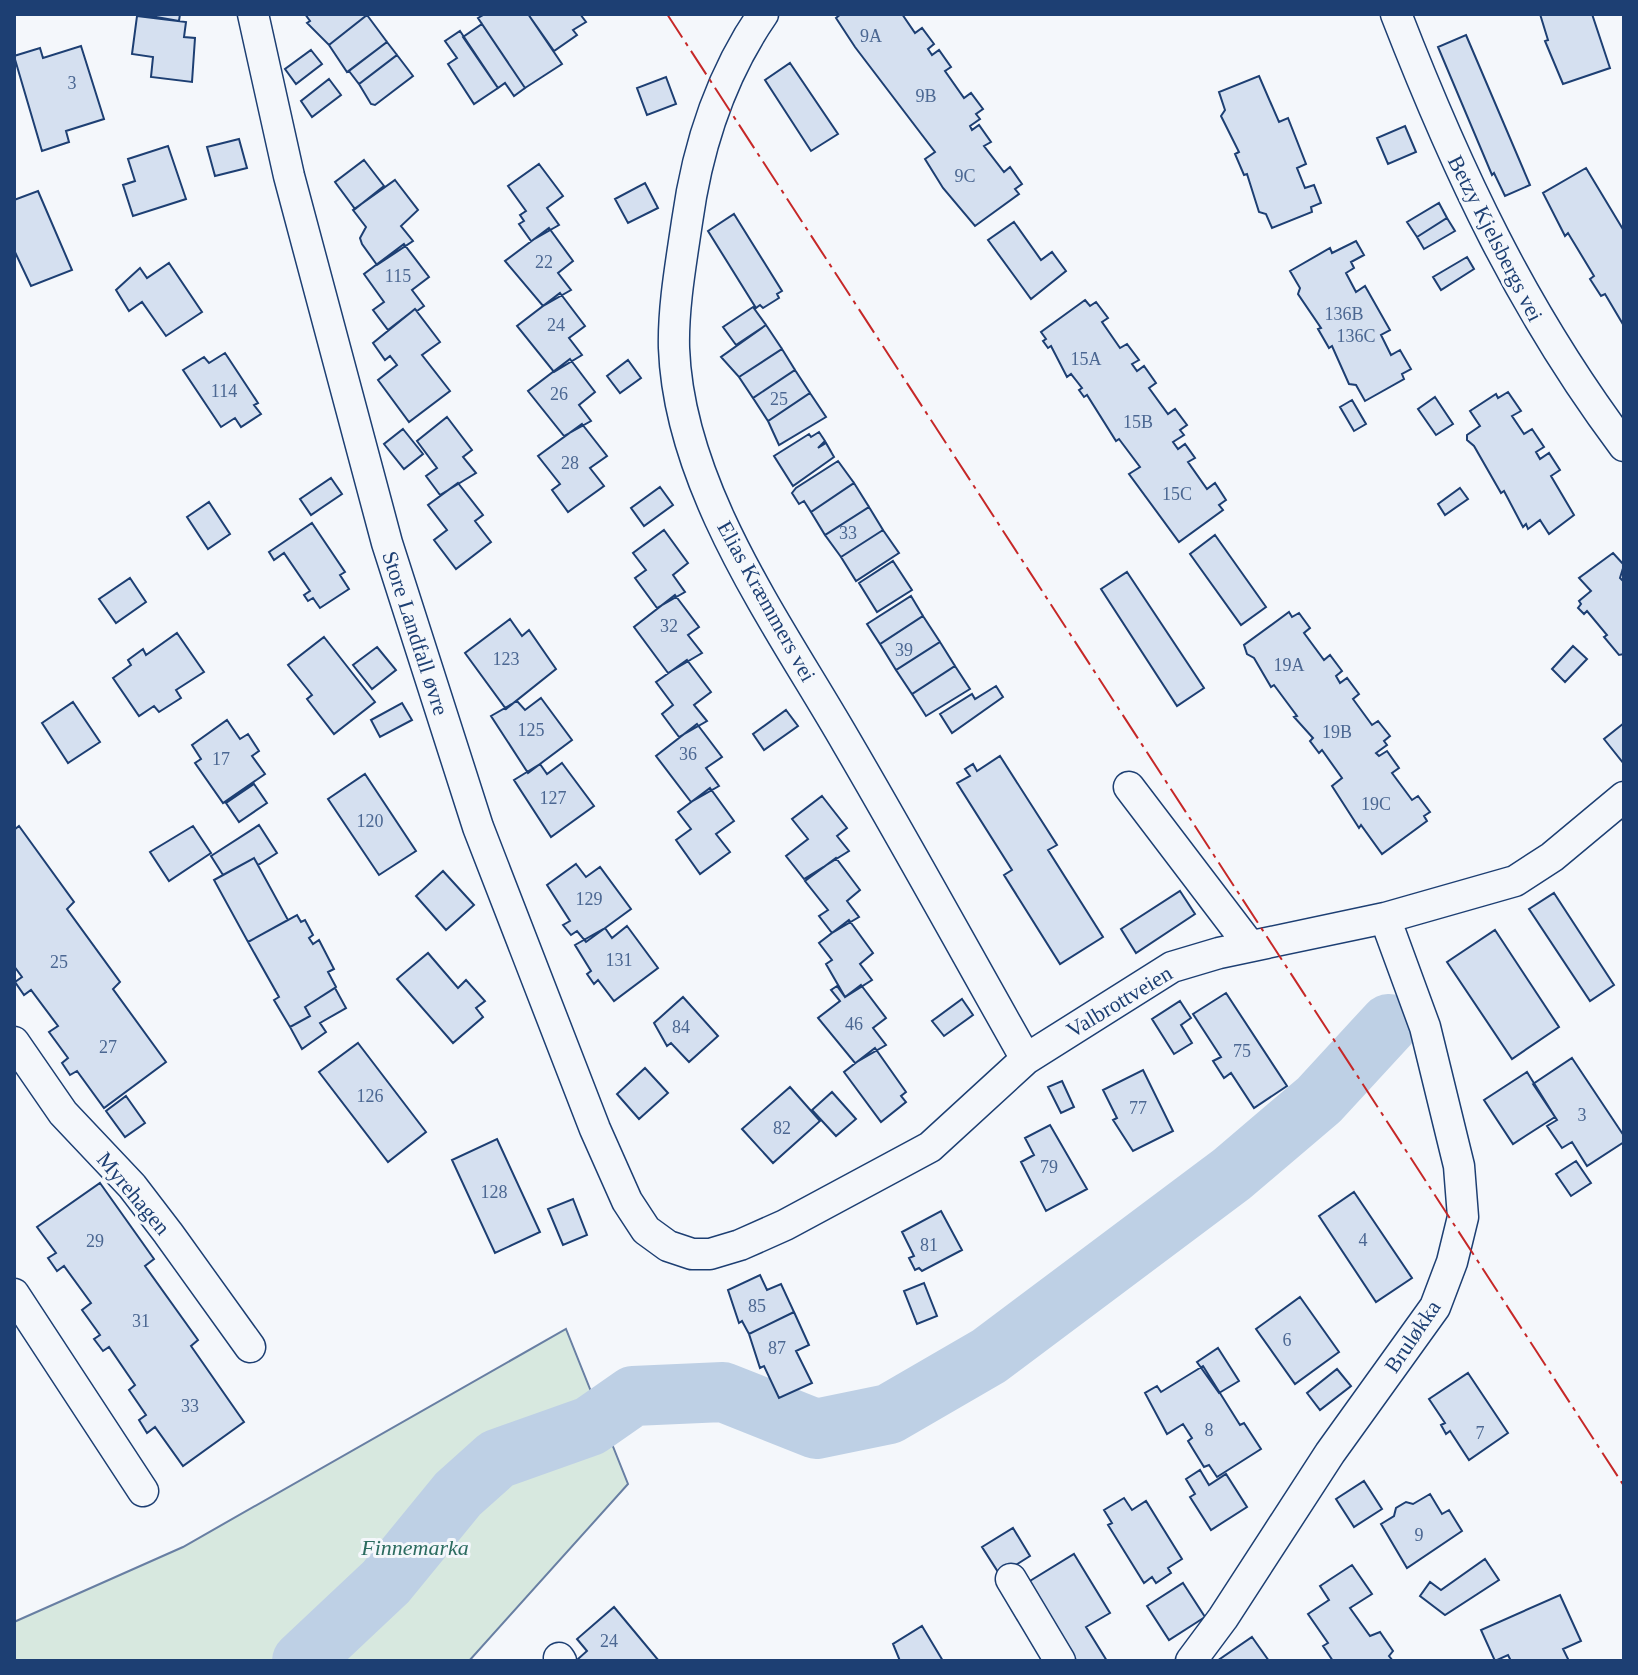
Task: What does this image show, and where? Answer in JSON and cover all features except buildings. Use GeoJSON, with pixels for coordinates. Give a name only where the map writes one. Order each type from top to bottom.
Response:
{"type":"FeatureCollection","features":[{"type":"Feature","properties":{"kind":"street","name":"Store Landfall øvre"},"geometry":{"type":"LineString","coordinates":[[253,14],[289,176],[387,543],[478,827],[595,1129],[627,1201],[646,1230]]}},
{"type":"Feature","properties":{"kind":"street","name":"Elias Kræmmers vei"},"geometry":{"type":"LineString","coordinates":[[763,14],[724,84],[693,179],[680,267],[674,349],[689,436],[711,499],[753,586],[847,742],[1026,1059]]}},
{"type":"Feature","properties":{"kind":"street","name":"Betzy Kjelsbergs vei"},"geometry":{"type":"LineString","coordinates":[[1396,14],[1444,137],[1515,280],[1572,376],[1624,446]]}},
{"type":"Feature","properties":{"kind":"street"},"geometry":{"type":"LineString","coordinates":[[1129,787],[1250,946]]}},
{"type":"Feature","properties":{"kind":"street","name":"Valbrottveien"},"geometry":{"type":"LineString","coordinates":[[646,1230],[668,1246],[692,1254],[710,1254],[785,1225],[930,1147],[1026,1059],[1172,967],[1250,946],[1385,918],[1515,881],[1552,857],[1624,797]]}},
{"type":"Feature","properties":{"kind":"street","name":"Bruløkka"},"geometry":{"type":"LineString","coordinates":[[1191,1661],[1247,1583],[1330,1453],[1435,1307],[1452,1262],[1463,1217],[1459,1166],[1425,1027],[1385,918]]}},
{"type":"Feature","properties":{"kind":"street","name":"Myrehagen"},"geometry":{"type":"LineString","coordinates":[[14,1042],[63,1113],[132,1186],[250,1347]]}},
{"type":"Feature","properties":{"kind":"street"},"geometry":{"type":"LineString","coordinates":[[14,1294],[143,1491]]}},
{"type":"Feature","properties":{"kind":"street"},"geometry":{"type":"LineString","coordinates":[[1011,1579],[1060,1661]]}},
{"type":"Feature","properties":{"kind":"green space","name":"Finnemarka"},"geometry":{"type":"Polygon","coordinates":[[[566,1329],[628,1484],[469,1661],[14,1661],[14,1622],[183,1547],[566,1329]]]}},
{"type":"Feature","properties":{"kind":"waterway"},"geometry":{"type":"LineString","coordinates":[[302,1661],[386,1582],[458,1494],[497,1459],[590,1426],[633,1396],[723,1392],[816,1429],[889,1414],[989,1356],[1232,1174],[1319,1100],[1389,1024]]}},
{"type":"Feature","properties":{"kind":"power"},"geometry":{"type":"LineString","coordinates":[[667,14],[1624,1486]]}}]}
